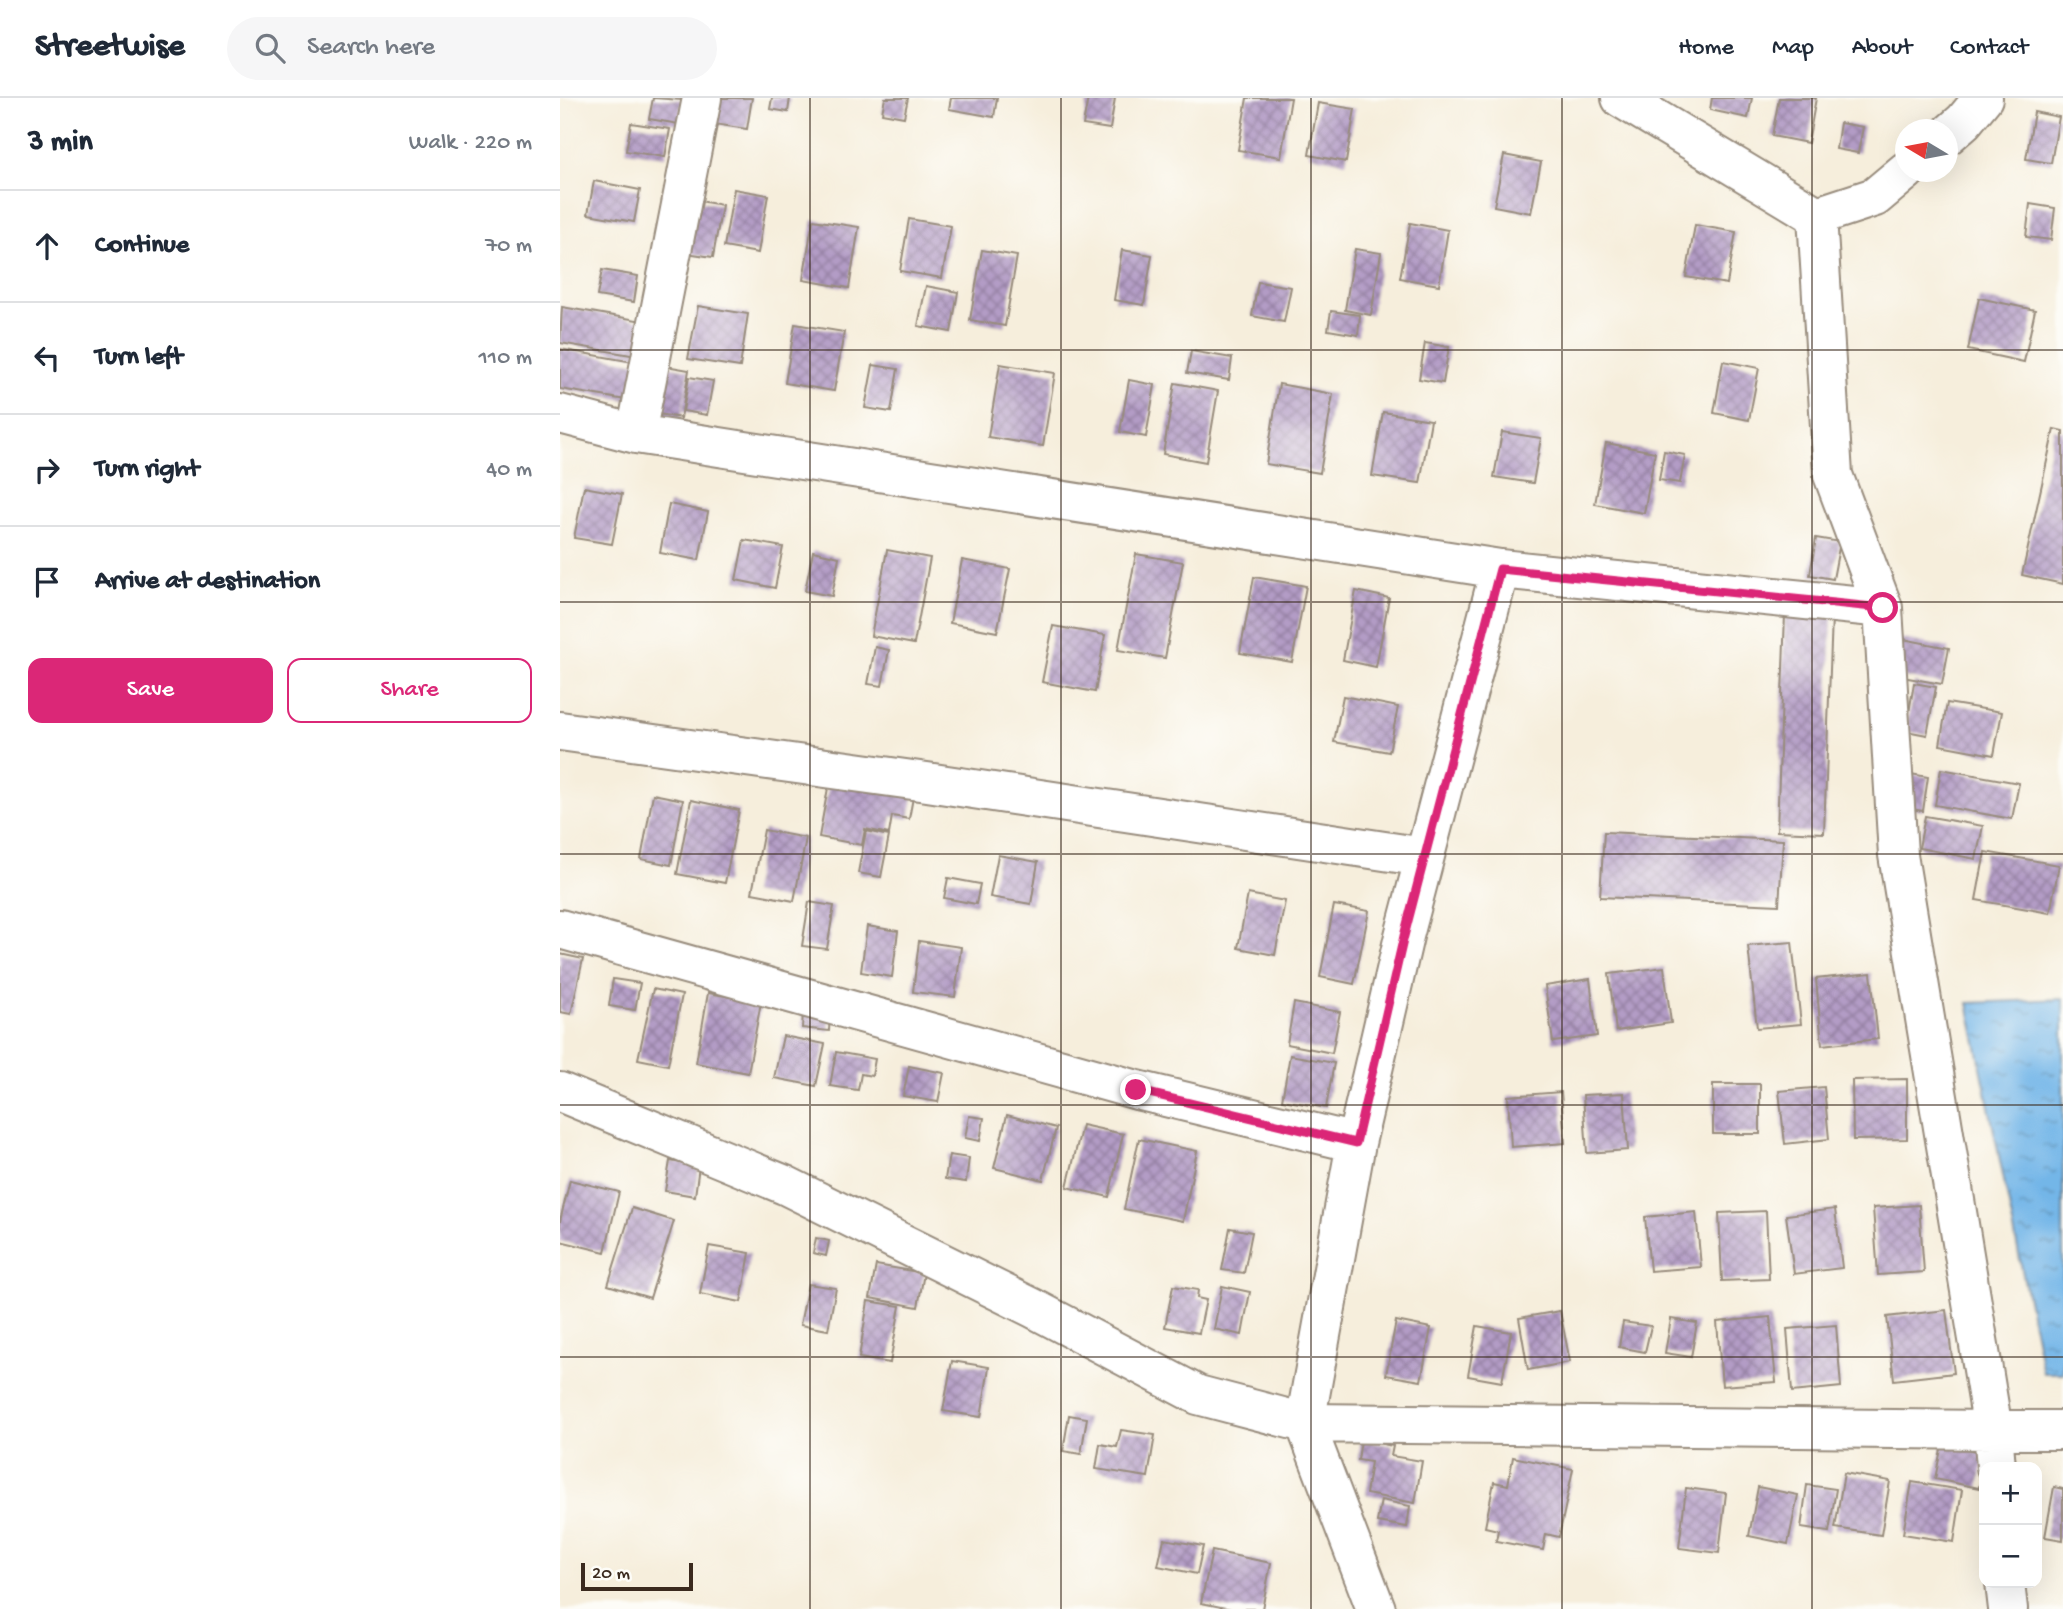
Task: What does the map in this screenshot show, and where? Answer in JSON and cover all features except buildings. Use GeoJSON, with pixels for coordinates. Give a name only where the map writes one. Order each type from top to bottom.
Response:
{"type":"FeatureCollection","features":[{"type":"Feature","properties":{"kind":"street"},"geometry":{"type":"LineString","coordinates":[[636,434],[702,98]]}},
{"type":"Feature","properties":{"kind":"street"},"geometry":{"type":"LineString","coordinates":[[1621,98],[1817,216],[1875,197],[1895,180]]}},
{"type":"Feature","properties":{"kind":"street"},"geometry":{"type":"LineString","coordinates":[[1958,126],[1983,98]]}},
{"type":"Feature","properties":{"kind":"street"},"geometry":{"type":"LineString","coordinates":[[1817,216],[1833,475],[1883,608],[1898,855],[1993,1430],[1996,1462]]}},
{"type":"Feature","properties":{"kind":"street"},"geometry":{"type":"LineString","coordinates":[[560,414],[636,434],[1500,569],[1883,608]]}},
{"type":"Feature","properties":{"kind":"street"},"geometry":{"type":"LineString","coordinates":[[1376,1609],[1305,1423],[1356,1143],[1424,857],[1500,569]]}},
{"type":"Feature","properties":{"kind":"street"},"geometry":{"type":"LineString","coordinates":[[560,731],[927,782],[1424,857]]}},
{"type":"Feature","properties":{"kind":"street"},"geometry":{"type":"LineString","coordinates":[[560,929],[1136,1090],[1356,1143]]}},
{"type":"Feature","properties":{"kind":"street"},"geometry":{"type":"LineString","coordinates":[[560,1091],[785,1185],[1033,1308],[1198,1395],[1305,1423],[2063,1430]]}},
{"type":"Feature","properties":{"kind":"street"},"geometry":{"type":"LineString","coordinates":[[2006,1588],[2008,1609]]}},
{"type":"Feature","properties":{"kind":"water"},"geometry":{"type":"Polygon","coordinates":[[[2063,999],[2063,1373],[2043,1373],[1968,1003],[2063,999]]]}},
{"type":"Feature","properties":{"kind":"route"},"geometry":{"type":"LineString","coordinates":[[1136,1090],[1356,1143],[1404,936],[1500,569],[1883,608]]}}]}
